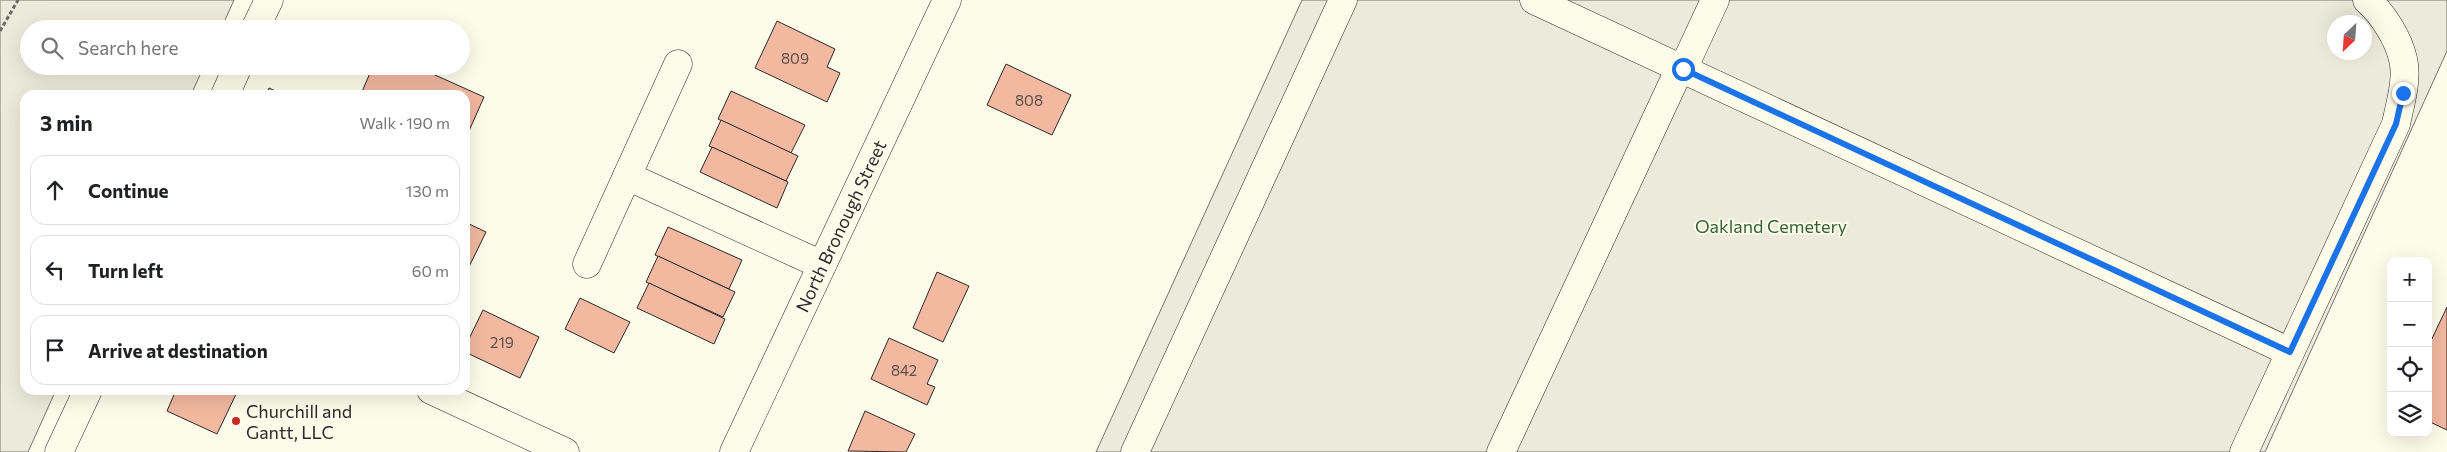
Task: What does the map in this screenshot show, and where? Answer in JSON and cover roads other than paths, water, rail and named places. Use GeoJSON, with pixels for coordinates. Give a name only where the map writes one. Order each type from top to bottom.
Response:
{"type":"FeatureCollection","features":[{"type":"Feature","properties":{"kind":"main road"},"geometry":{"type":"LineString","coordinates":[[259,20],[268,0]]}},
{"type":"Feature","properties":{"kind":"main road","name":"North Bronough Street"},"geometry":{"type":"LineString","coordinates":[[734,452],[947,0]]}},
{"type":"Feature","properties":{"kind":"main road"},"geometry":{"type":"LineString","coordinates":[[1134,452],[1343,0]]}},
{"type":"Feature","properties":{"kind":"main road"},"geometry":{"type":"LineString","coordinates":[[1534,0],[2290,352]]}},
{"type":"Feature","properties":{"kind":"main road"},"geometry":{"type":"LineString","coordinates":[[1501,452],[1715,0]]}},
{"type":"Feature","properties":{"kind":"main road"},"geometry":{"type":"LineString","coordinates":[[2244,452],[2396,124],[2403,93],[2403,60],[2388,27],[2367,0]]}},
{"type":"Feature","properties":{"kind":"main road"},"geometry":{"type":"LineString","coordinates":[[587,264],[678,64]]}},
{"type":"Feature","properties":{"kind":"main road"},"geometry":{"type":"LineString","coordinates":[[226,90],[234,75]]}},
{"type":"Feature","properties":{"kind":"main road"},"geometry":{"type":"LineString","coordinates":[[627,176],[822,265]]}},
{"type":"Feature","properties":{"kind":"main road"},"geometry":{"type":"LineString","coordinates":[[59,452],[86,395]]}},
{"type":"Feature","properties":{"kind":"main road"},"geometry":{"type":"LineString","coordinates":[[442,395],[563,452]]}},
{"type":"Feature","properties":{"kind":"place","name":"Churchill and Gantt, LLC"},"geometry":{"type":"Point","coordinates":[236,421]}},
{"type":"Feature","properties":{"kind":"park label","name":"Oakland Cemetery"},"geometry":{"type":"Point","coordinates":[1771,226]}}]}
